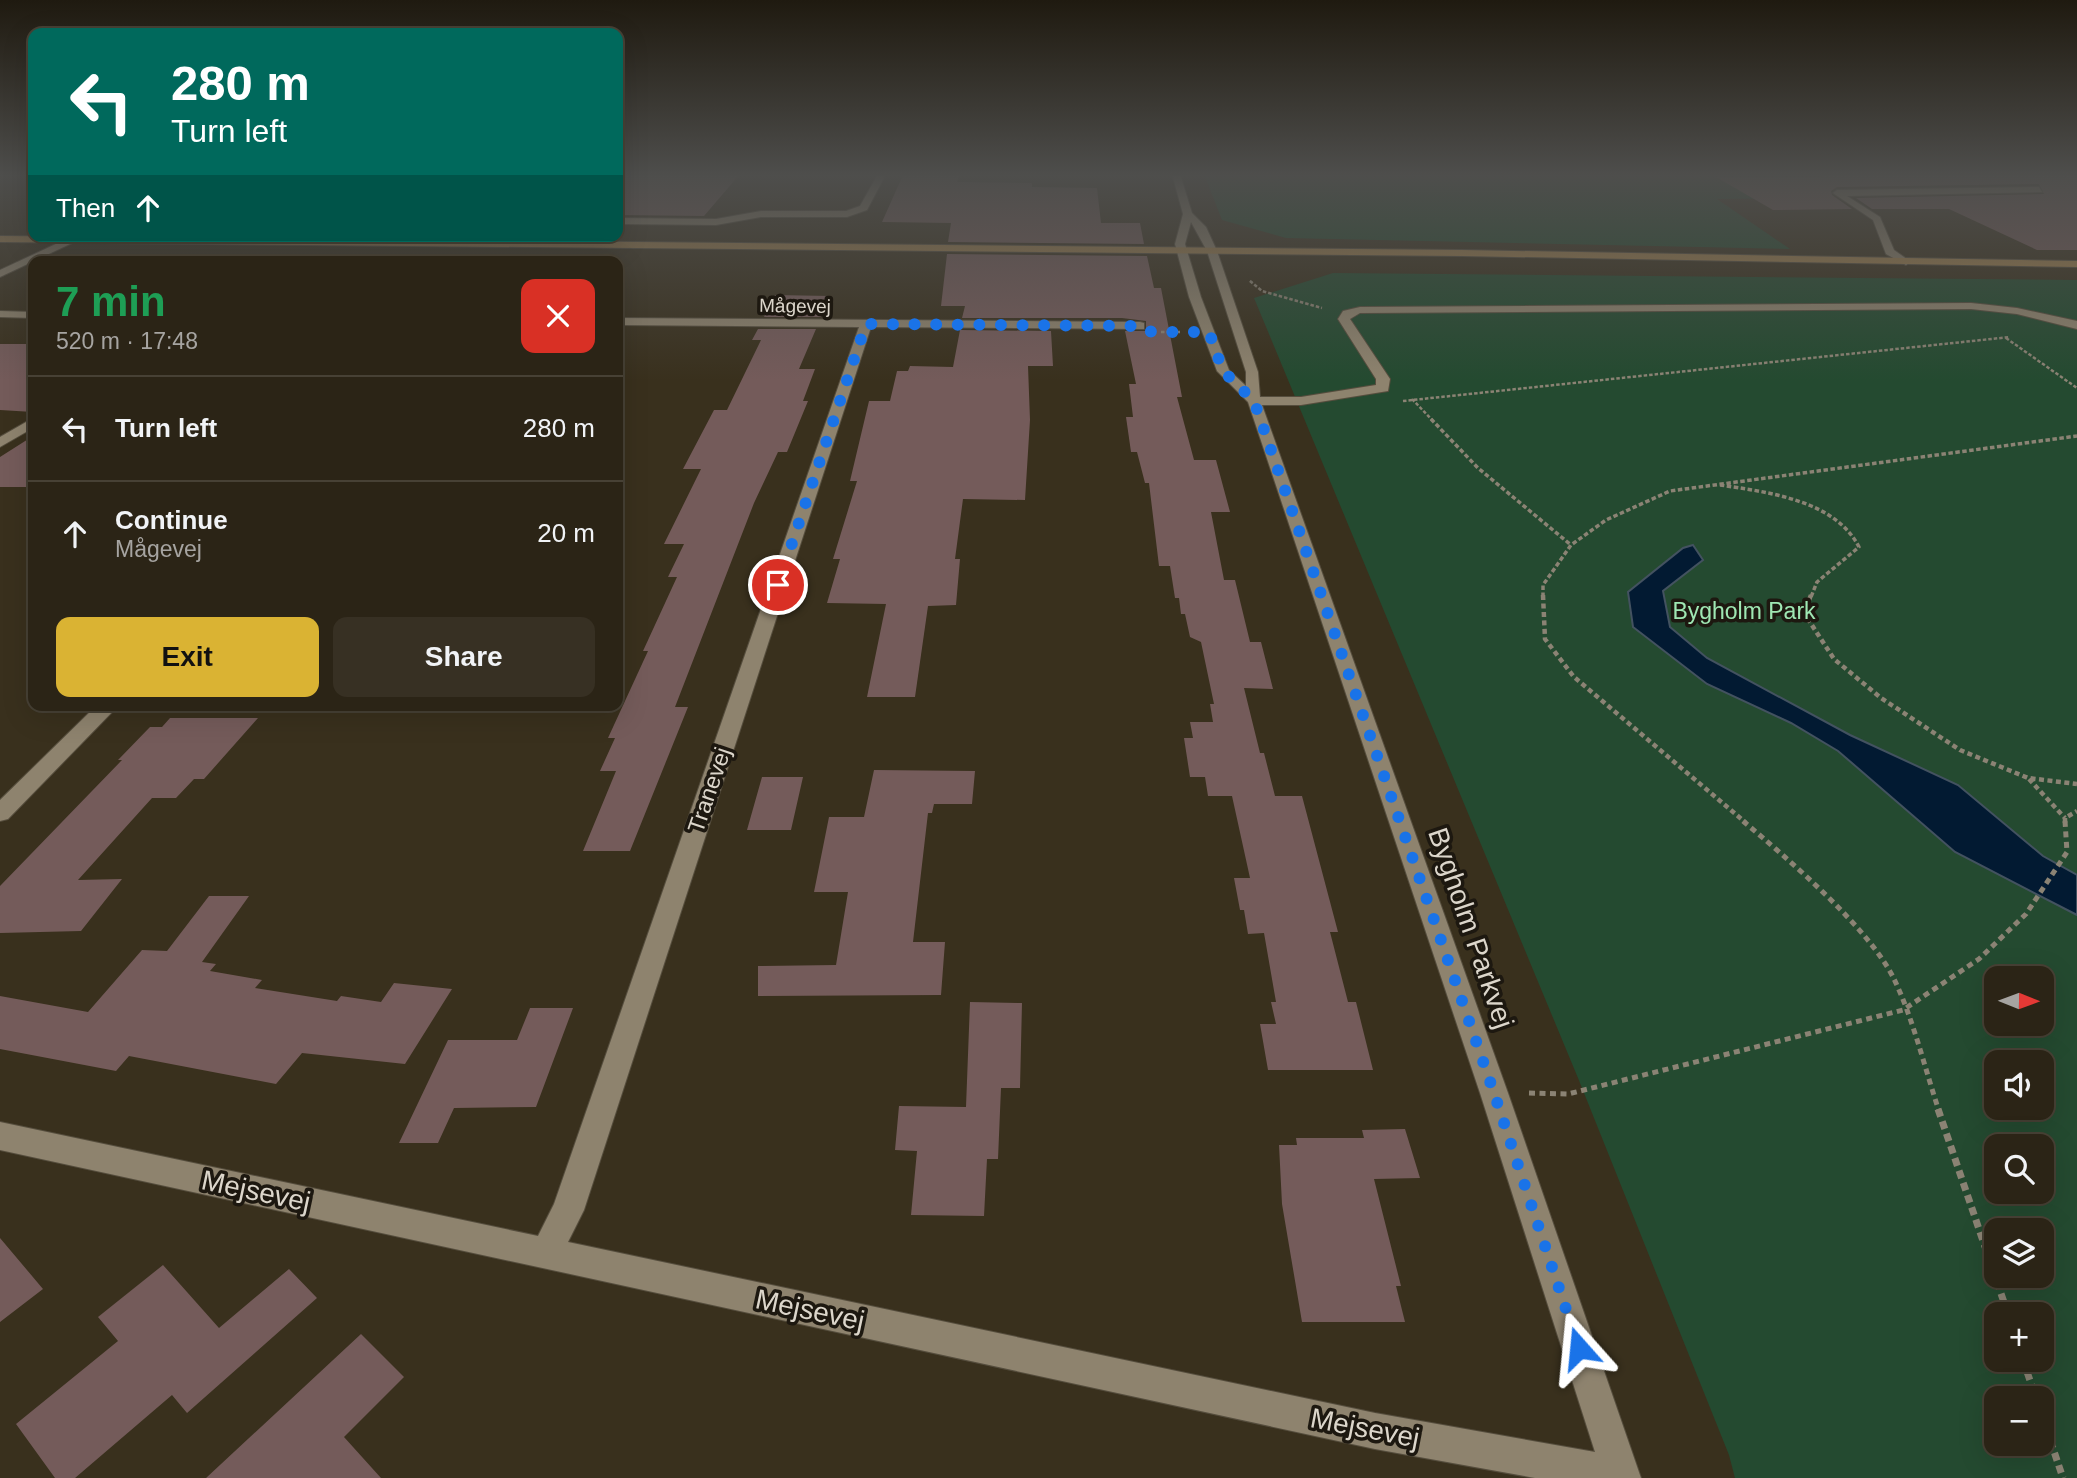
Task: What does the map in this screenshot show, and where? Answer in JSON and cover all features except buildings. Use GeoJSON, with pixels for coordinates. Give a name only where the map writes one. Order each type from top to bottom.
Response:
{"type":"FeatureCollection","features":[{"type":"Feature","properties":{"kind":"main road"},"geometry":{"type":"LineString","coordinates":[[300,243],[1200,263],[1212,251],[2077,264]]}},
{"type":"Feature","properties":{"kind":"main road"},"geometry":{"type":"LineString","coordinates":[[23,253],[79,253]]}},
{"type":"Feature","properties":{"kind":"main road"},"geometry":{"type":"LineString","coordinates":[[241,254],[255,254]]}},
{"type":"Feature","properties":{"kind":"main road"},"geometry":{"type":"LineString","coordinates":[[269,254],[310,254]]}},
{"type":"Feature","properties":{"kind":"main road"},"geometry":{"type":"LineString","coordinates":[[964,261],[977,261]]}},
{"type":"Feature","properties":{"kind":"main road"},"geometry":{"type":"LineString","coordinates":[[1489,266],[2077,272]]}},
{"type":"Feature","properties":{"kind":"street"},"geometry":{"type":"LineString","coordinates":[[39,256],[66,243]]}},
{"type":"Feature","properties":{"kind":"street"},"geometry":{"type":"LineString","coordinates":[[1191,243],[1200,263]]}},
{"type":"Feature","properties":{"kind":"street","name":"Bygholm Parkvej"},"geometry":{"type":"LineString","coordinates":[[1200,263],[1212,251],[1208,243]]}},
{"type":"Feature","properties":{"kind":"street"},"geometry":{"type":"LineString","coordinates":[[1886,243],[1890,252],[1906,262]]}},
{"type":"Feature","properties":{"kind":"street"},"geometry":{"type":"LineString","coordinates":[[0,274],[28,261]]}},
{"type":"Feature","properties":{"kind":"street","name":"Bygholm Parkvej"},"geometry":{"type":"LineString","coordinates":[[1200,263],[1209,332],[1223,371],[1254,401]]}},
{"type":"Feature","properties":{"kind":"street","name":"Bygholm Parkvej"},"geometry":{"type":"LineString","coordinates":[[1200,263],[1252,372],[1254,401],[1494,1093],[1622,1477]]}},
{"type":"Feature","properties":{"kind":"street"},"geometry":{"type":"LineString","coordinates":[[1254,401],[1301,401],[1383,388],[1383,379],[1344,319],[1347,313],[1400,309],[1971,306],[2017,311],[2077,325]]}},
{"type":"Feature","properties":{"kind":"street"},"geometry":{"type":"LineString","coordinates":[[0,314],[28,315]]}},
{"type":"Feature","properties":{"kind":"street","name":"Mågevej"},"geometry":{"type":"LineString","coordinates":[[623,321],[1140,326]]}},
{"type":"Feature","properties":{"kind":"street","name":"Tranevej"},"geometry":{"type":"LineString","coordinates":[[546,1253],[568,1210],[866,324]]}},
{"type":"Feature","properties":{"kind":"street"},"geometry":{"type":"LineString","coordinates":[[0,443],[28,425]]}},
{"type":"Feature","properties":{"kind":"street"},"geometry":{"type":"LineString","coordinates":[[0,813],[103,711]]}},
{"type":"Feature","properties":{"kind":"street","name":"Mejsevej"},"geometry":{"type":"LineString","coordinates":[[0,1136],[1362,1428],[1622,1477]]}},
{"type":"Feature","properties":{"kind":"path"},"geometry":{"type":"LineString","coordinates":[[1200,263],[1244,275],[1262,291],[1347,313]]}},
{"type":"Feature","properties":{"kind":"path"},"geometry":{"type":"LineString","coordinates":[[1140,326],[1152,332],[1209,332]]}},
{"type":"Feature","properties":{"kind":"path"},"geometry":{"type":"LineString","coordinates":[[1401,402],[2005,337]]}},
{"type":"Feature","properties":{"kind":"path"},"geometry":{"type":"LineString","coordinates":[[1413,400],[1478,468],[1570,545]]}},
{"type":"Feature","properties":{"kind":"path"},"geometry":{"type":"LineString","coordinates":[[2004,1302],[1894,978],[1863,935],[1785,856],[1573,677],[1545,639],[1543,585],[1570,545],[1606,520],[1670,491],[2077,436]]}},
{"type":"Feature","properties":{"kind":"path"},"geometry":{"type":"LineString","coordinates":[[1712,484],[1746,488],[1796,501],[1841,522],[1856,536],[1859,547],[1817,582],[1804,613],[1834,659],[1881,698],[1960,750],[2028,778],[2077,784]]}},
{"type":"Feature","properties":{"kind":"path"},"geometry":{"type":"LineString","coordinates":[[1494,1093],[1569,1094],[1903,1010],[1979,959],[2026,914],[2067,852],[2065,818],[2028,778]]}},
{"type":"Feature","properties":{"kind":"path"},"geometry":{"type":"LineString","coordinates":[[2065,818],[2077,811]]}},
{"type":"Feature","properties":{"kind":"path"},"geometry":{"type":"LineString","coordinates":[[2054,1451],[2063,1478]]}},
{"type":"Feature","properties":{"kind":"green space"},"geometry":{"type":"Polygon","coordinates":[[[1514,243],[1781,243],[1790,249],[1514,243]]]}},
{"type":"Feature","properties":{"kind":"green space","name":"Bygholm Park"},"geometry":{"type":"Polygon","coordinates":[[[1333,273],[2077,280],[2077,1478],[1735,1478],[1729,1455],[1578,1078],[1254,298],[1333,273]]]}},
{"type":"Feature","properties":{"kind":"water"},"geometry":{"type":"Polygon","coordinates":[[[1693,545],[1703,560],[1663,591],[1670,627],[1707,658],[1850,735],[1958,785],[2043,856],[2077,875],[2077,915],[1955,852],[1838,751],[1791,723],[1707,684],[1633,627],[1628,592],[1683,548],[1693,545]]]}},
{"type":"Feature","properties":{"kind":"route"},"geometry":{"type":"LineString","coordinates":[[778,585],[866,324],[1140,326],[1152,332],[1209,332],[1223,371],[1254,401],[1494,1093],[1579,1348]]}}]}
